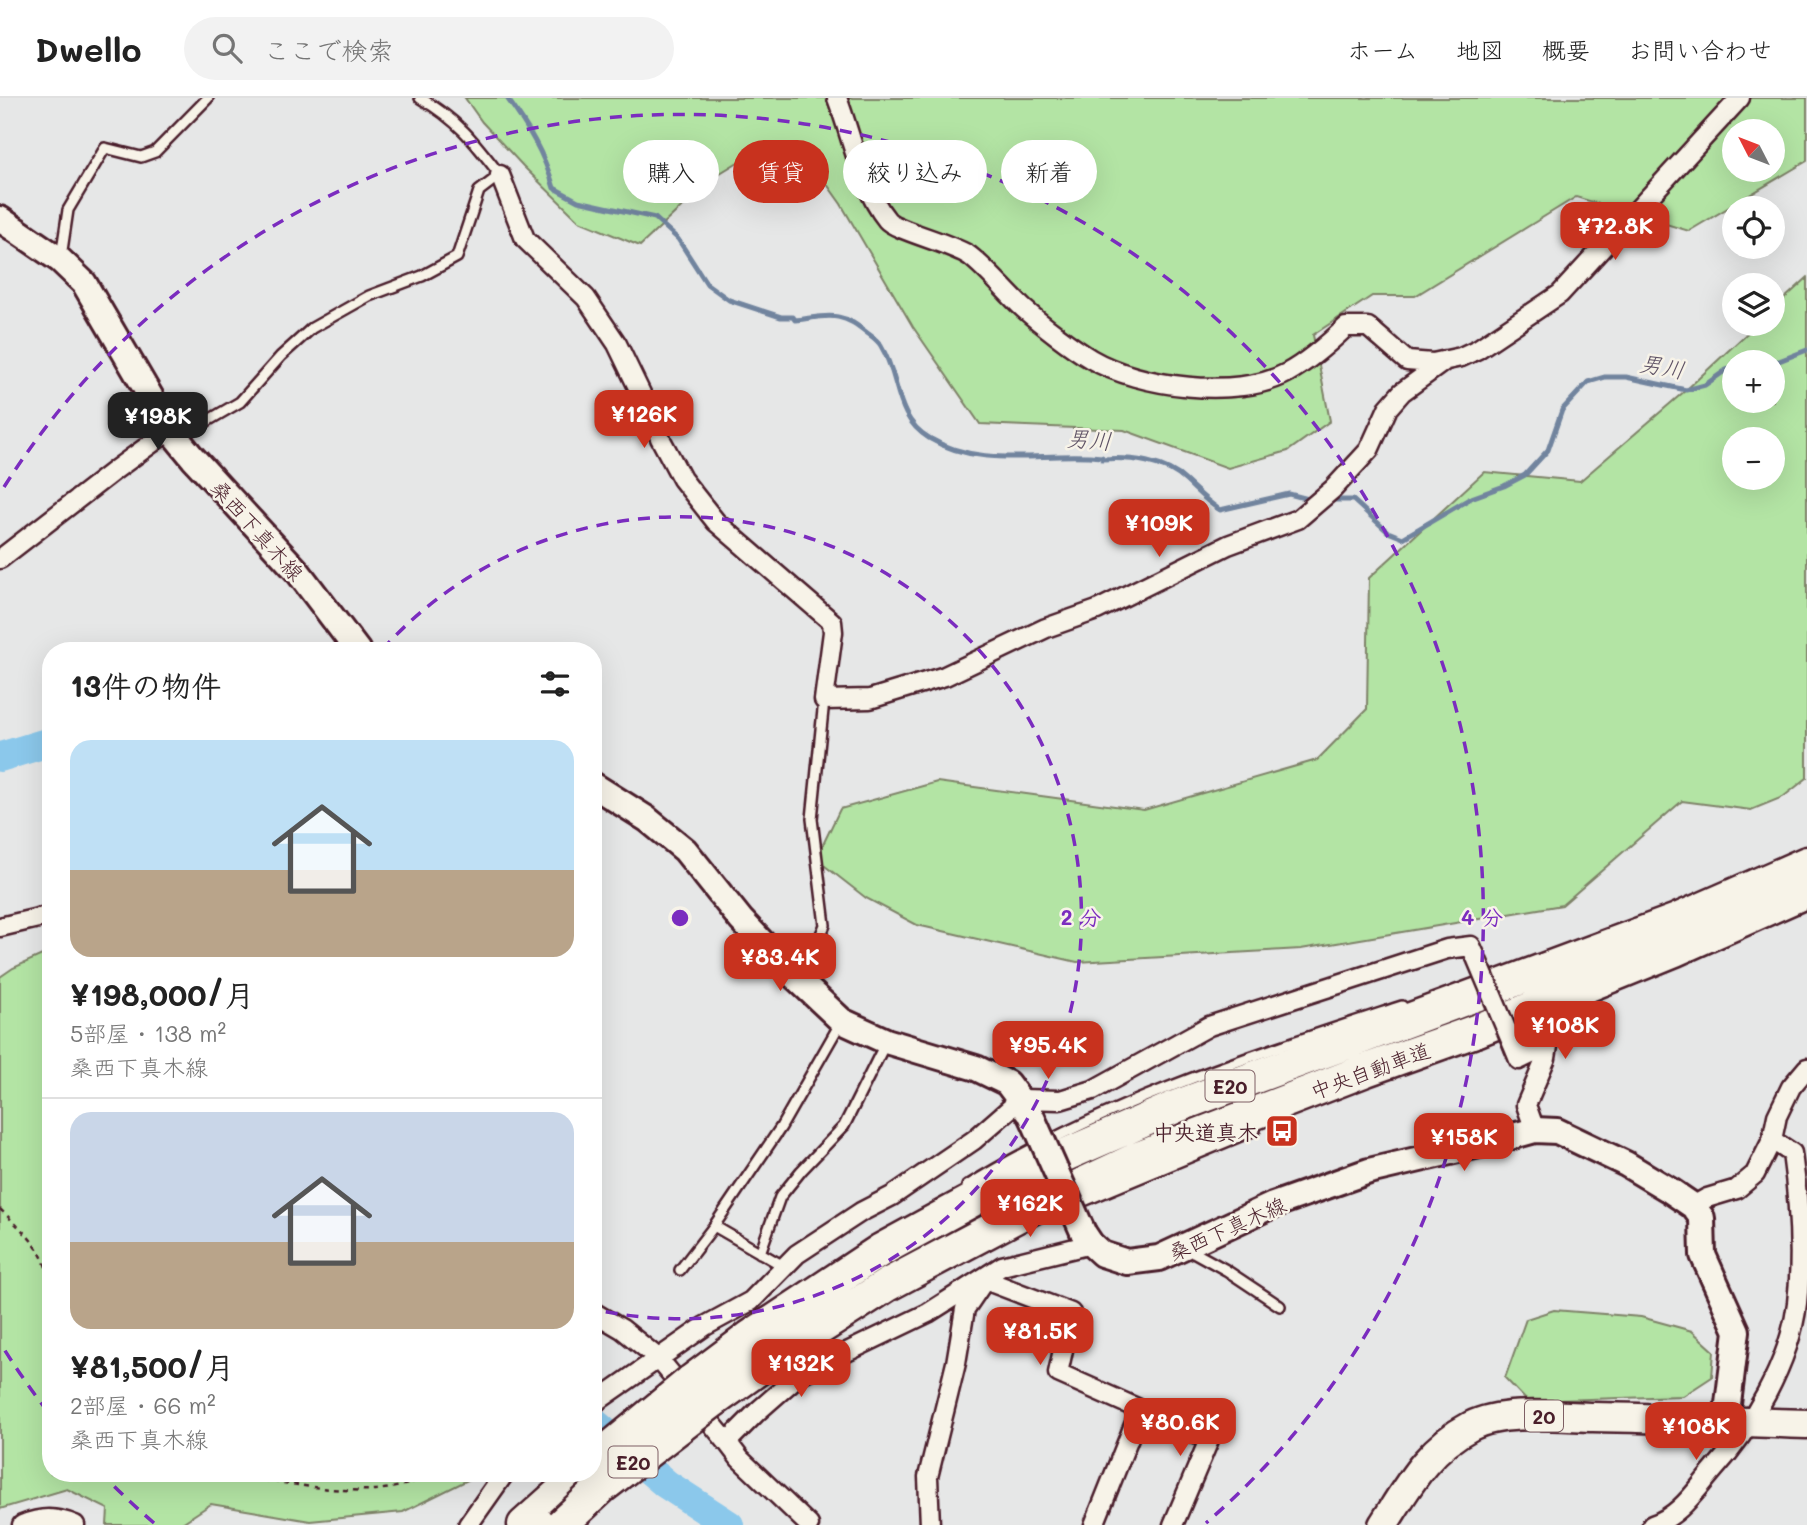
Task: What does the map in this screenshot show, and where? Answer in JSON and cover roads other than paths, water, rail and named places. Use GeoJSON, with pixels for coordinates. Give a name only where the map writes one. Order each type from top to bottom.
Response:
{"type":"FeatureCollection","features":[{"type":"Feature","properties":{"kind":"highway","name":"中央自動車道"},"geometry":{"type":"LineString","coordinates":[[542,1521],[603,1486],[700,1393],[750,1337],[881,1250],[1017,1175],[1187,1103],[1677,920],[1807,863]]}},
{"type":"Feature","properties":{"kind":"highway","name":"中央自動車道"},"geometry":{"type":"LineString","coordinates":[[602,1456],[700,1393],[772,1359],[899,1278],[1087,1182],[1240,1119],[1561,997],[1807,891]]}},
{"type":"Feature","properties":{"kind":"highway","name":"20"},"geometry":{"type":"LineString","coordinates":[[1383,1525],[1420,1466],[1452,1438],[1472,1426],[1491,1420],[1559,1416],[1807,1424]]}},
{"type":"Feature","properties":{"kind":"highway","name":"中央自動車道"},"geometry":{"type":"LineString","coordinates":[[542,1521],[574,1482]]}},
{"type":"Feature","properties":{"kind":"main road","name":"桑西下真木線"},"geometry":{"type":"LineString","coordinates":[[0,219],[60,260],[84,283],[174,434],[298,572],[351,642]]}},
{"type":"Feature","properties":{"kind":"main road"},"geometry":{"type":"LineString","coordinates":[[602,791],[647,819],[684,850],[741,920],[793,975],[842,1020],[886,1041],[976,1068],[1007,1083],[1026,1107],[1087,1238]]}},
{"type":"Feature","properties":{"kind":"main road","name":"桑西下真木線"},"geometry":{"type":"LineString","coordinates":[[1087,1238],[1102,1254],[1127,1262],[1159,1258],[1273,1205],[1369,1171],[1535,1130],[1557,1131],[1615,1159],[1693,1206]]}},
{"type":"Feature","properties":{"kind":"main road"},"geometry":{"type":"LineString","coordinates":[[1693,1206],[1702,1218],[1703,1255],[1737,1331],[1739,1420]]}},
{"type":"Feature","properties":{"kind":"street"},"geometry":{"type":"LineString","coordinates":[[837,98],[870,193],[890,223],[962,251],[1025,310],[1092,360],[1135,377],[1181,387],[1222,388],[1262,382],[1286,374],[1321,351],[1346,327],[1368,327],[1407,361],[1433,363],[1461,357],[1478,349],[1560,294],[1740,98]]}},
{"type":"Feature","properties":{"kind":"street"},"geometry":{"type":"LineString","coordinates":[[500,175],[525,239],[586,298],[617,344],[682,479],[716,522],[832,622],[824,700],[870,699],[945,676],[1046,628],[1122,599],[1228,545],[1298,519],[1333,489],[1369,450],[1388,408],[1402,392],[1446,360]]}},
{"type":"Feature","properties":{"kind":"street"},"geometry":{"type":"LineString","coordinates":[[0,559],[115,470],[174,434]]}},
{"type":"Feature","properties":{"kind":"street"},"geometry":{"type":"LineString","coordinates":[[0,927],[42,917]]}},
{"type":"Feature","properties":{"kind":"street"},"geometry":{"type":"LineString","coordinates":[[602,1398],[705,1326],[751,1301],[797,1254],[892,1196],[1026,1107],[1093,1090],[1209,1026],[1447,949],[1471,946],[1519,1060],[1548,1046],[1546,1058],[1526,1105],[1535,1130]]}},
{"type":"Feature","properties":{"kind":"street"},"geometry":{"type":"LineString","coordinates":[[1693,1206],[1707,1198],[1737,1189],[1755,1174],[1772,1140],[1777,1116],[1791,1087],[1807,1068]]}},
{"type":"Feature","properties":{"kind":"street"},"geometry":{"type":"LineString","coordinates":[[1652,1525],[1666,1521],[1687,1501],[1787,1345],[1797,1305],[1800,1244],[1792,1153],[1772,1140]]}},
{"type":"Feature","properties":{"kind":"street"},"geometry":{"type":"LineString","coordinates":[[727,1443],[799,1375],[928,1313],[1002,1266],[1087,1238]]}},
{"type":"Feature","properties":{"kind":"street"},"geometry":{"type":"LineString","coordinates":[[986,1278],[1071,1313],[1058,1373],[1209,1440],[1173,1525]]}},
{"type":"Feature","properties":{"kind":"street"},"geometry":{"type":"LineString","coordinates":[[930,1525],[928,1478],[956,1363],[965,1309],[986,1278]]}},
{"type":"Feature","properties":{"kind":"street"},"geometry":{"type":"LineString","coordinates":[[602,1317],[622,1329],[658,1358],[740,1459],[809,1525]]}},
{"type":"Feature","properties":{"kind":"street"},"geometry":{"type":"LineString","coordinates":[[1094,1525],[1140,1410]]}},
{"type":"Feature","properties":{"kind":"street"},"geometry":{"type":"LineString","coordinates":[[468,1525],[498,1482]]}},
{"type":"Feature","properties":{"kind":"street"},"geometry":{"type":"LineString","coordinates":[[22,1525],[37,1519],[60,1518],[75,1525]]}},
{"type":"Feature","properties":{"kind":"lane"},"geometry":{"type":"LineString","coordinates":[[60,260],[68,210],[102,152],[105,149],[141,157],[155,152],[208,98]]}},
{"type":"Feature","properties":{"kind":"lane"},"geometry":{"type":"LineString","coordinates":[[174,434],[240,402],[281,356],[312,328],[369,296],[422,276],[457,257],[480,191],[500,175],[468,134],[444,112],[420,98]]}},
{"type":"Feature","properties":{"kind":"lane"},"geometry":{"type":"LineString","coordinates":[[793,975],[813,953],[825,925],[811,819],[824,700]]}},
{"type":"Feature","properties":{"kind":"lane"},"geometry":{"type":"LineString","coordinates":[[1460,990],[1541,972]]}},
{"type":"Feature","properties":{"kind":"lane"},"geometry":{"type":"LineString","coordinates":[[1390,1073],[1561,997]]}},
{"type":"Feature","properties":{"kind":"lane"},"geometry":{"type":"LineString","coordinates":[[956,1193],[1002,1164],[1106,1113],[1226,1064],[1407,1005]]}},
{"type":"Feature","properties":{"kind":"lane"},"geometry":{"type":"LineString","coordinates":[[680,1270],[781,1127],[842,1020]]}},
{"type":"Feature","properties":{"kind":"lane"},"geometry":{"type":"LineString","coordinates":[[760,1253],[780,1197],[844,1126],[886,1041]]}},
{"type":"Feature","properties":{"kind":"lane"},"geometry":{"type":"LineString","coordinates":[[1058,1212],[1264,1126]]}},
{"type":"Feature","properties":{"kind":"lane"},"geometry":{"type":"LineString","coordinates":[[713,1226],[785,1267]]}},
{"type":"Feature","properties":{"kind":"lane"},"geometry":{"type":"LineString","coordinates":[[750,1337],[809,1286],[898,1228]]}},
{"type":"Feature","properties":{"kind":"lane"},"geometry":{"type":"LineString","coordinates":[[1184,1246],[1280,1306]]}},
{"type":"Feature","properties":{"kind":"lane"},"geometry":{"type":"LineString","coordinates":[[772,1359],[874,1306]]}},
{"type":"Feature","properties":{"kind":"waterway","name":"男川"},"geometry":{"type":"LineString","coordinates":[[507,98],[535,141],[554,188],[578,201],[655,218],[678,239],[707,284],[729,300],[781,317],[793,317],[795,320],[828,316],[842,318],[856,325],[880,344],[909,419],[929,438],[949,448],[992,456],[1080,456],[1147,462],[1178,474],[1220,510],[1289,494],[1312,500]]}},
{"type":"Feature","properties":{"kind":"waterway","name":"男川"},"geometry":{"type":"LineString","coordinates":[[1785,359],[1807,350]]}},
{"type":"Feature","properties":{"kind":"waterway","name":"男川"},"geometry":{"type":"LineString","coordinates":[[1328,500],[1353,500],[1388,532],[1403,538],[1471,498],[1525,475],[1548,450],[1562,410],[1588,382],[1605,377],[1626,377],[1686,390],[1705,385],[1722,373]]}},
{"type":"Feature","properties":{"kind":"waterway"},"geometry":{"type":"LineString","coordinates":[[0,757],[42,744]]}},
{"type":"Feature","properties":{"kind":"waterway"},"geometry":{"type":"LineString","coordinates":[[602,1430],[666,1484],[729,1525]]}},
{"type":"Feature","properties":{"kind":"place","name":"中央道真木"},"geometry":{"type":"Point","coordinates":[1282,1131]}}]}
